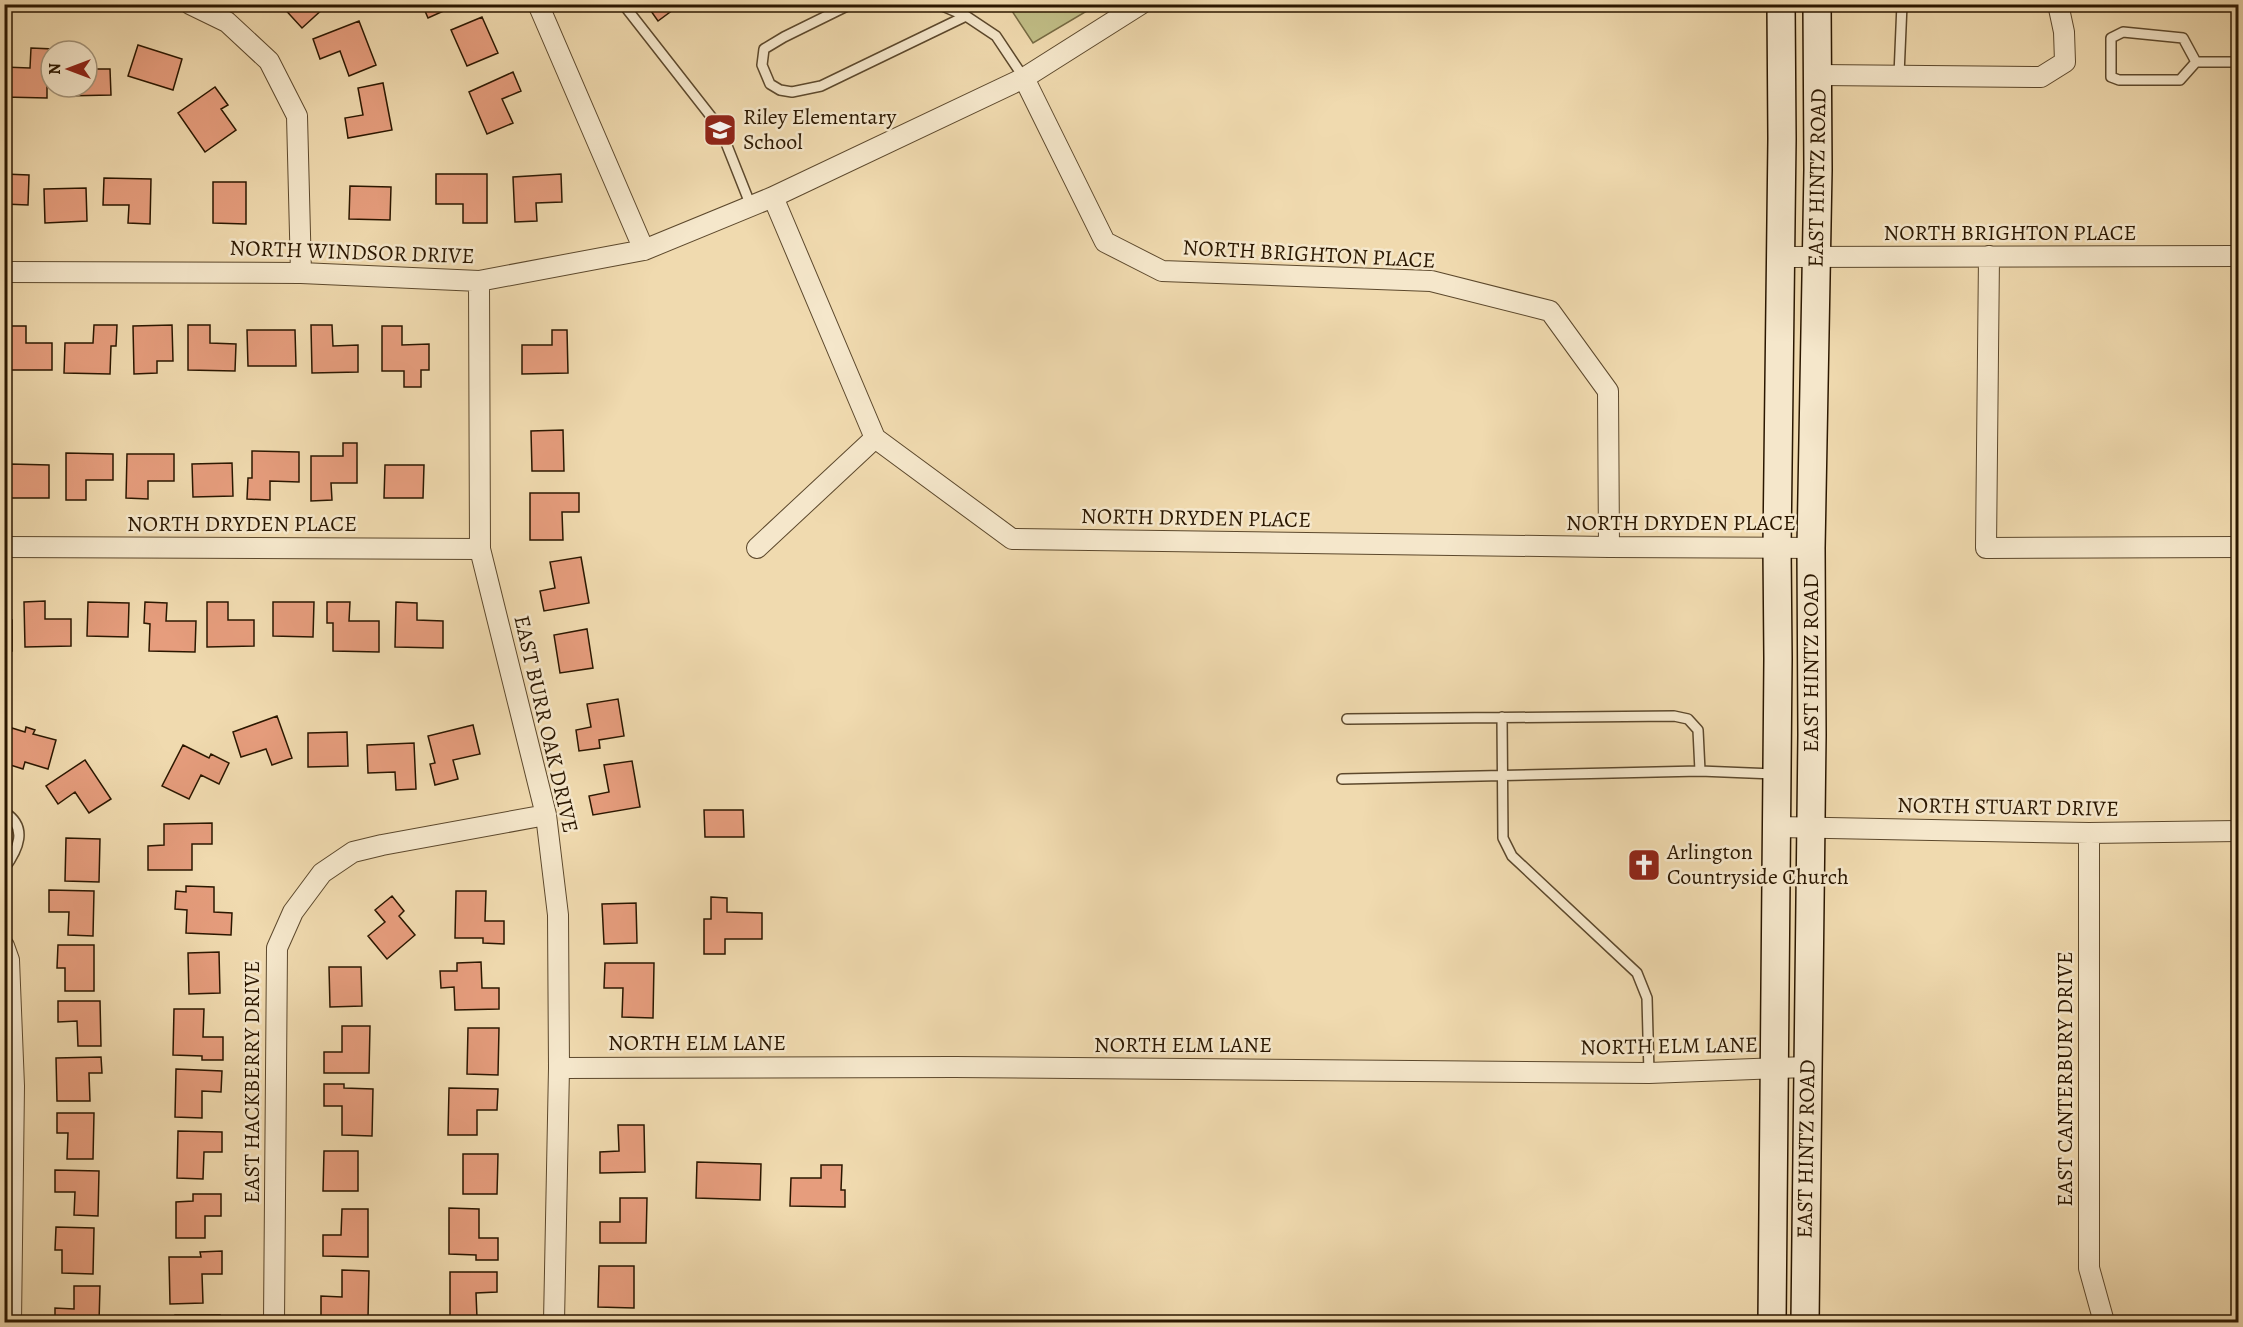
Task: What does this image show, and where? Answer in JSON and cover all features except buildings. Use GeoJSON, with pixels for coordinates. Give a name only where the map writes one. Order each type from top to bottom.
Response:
{"type":"FeatureCollection","features":[{"type":"Feature","properties":{"kind":"main road","name":"EAST HINTZ ROAD"},"geometry":{"type":"LineString","coordinates":[[1772,1323],[1781,4]]}},
{"type":"Feature","properties":{"kind":"main road","name":"EAST HINTZ ROAD"},"geometry":{"type":"LineString","coordinates":[[1805,1323],[1811,827],[1811,548],[1819,75],[1817,4]]}},
{"type":"Feature","properties":{"kind":"street"},"geometry":{"type":"LineString","coordinates":[[190,4],[227,22],[268,61],[297,116],[301,273]]}},
{"type":"Feature","properties":{"kind":"street"},"geometry":{"type":"LineString","coordinates":[[538,4],[644,250]]}},
{"type":"Feature","properties":{"kind":"street","name":"NORTH WINDSOR DRIVE"},"geometry":{"type":"LineString","coordinates":[[4,272],[301,273],[479,281],[644,250],[773,197],[1024,78],[1141,4]]}},
{"type":"Feature","properties":{"kind":"street"},"geometry":{"type":"LineString","coordinates":[[1819,75],[2041,77],[2064,62],[2064,32],[2058,4]]}},
{"type":"Feature","properties":{"kind":"street","name":"NORTH BRIGHTON PLACE"},"geometry":{"type":"LineString","coordinates":[[1024,78],[1105,242],[1162,271],[1431,281],[1550,311],[1608,391],[1609,548]]}},
{"type":"Feature","properties":{"kind":"street"},"geometry":{"type":"LineString","coordinates":[[757,548],[875,438],[773,197]]}},
{"type":"Feature","properties":{"kind":"street"},"geometry":{"type":"LineString","coordinates":[[1989,256],[1986,548],[2238,547]]}},
{"type":"Feature","properties":{"kind":"street","name":"NORTH BRIGHTON PLACE"},"geometry":{"type":"LineString","coordinates":[[1781,257],[2238,256]]}},
{"type":"Feature","properties":{"kind":"street","name":"EAST BURR OAK DRIVE"},"geometry":{"type":"LineString","coordinates":[[479,281],[480,549],[546,815],[558,915],[559,1068],[554,1323]]}},
{"type":"Feature","properties":{"kind":"street","name":"NORTH DRYDEN PLACE"},"geometry":{"type":"LineString","coordinates":[[875,438],[1012,539],[1609,548],[1811,548]]}},
{"type":"Feature","properties":{"kind":"street","name":"NORTH DRYDEN PLACE"},"geometry":{"type":"LineString","coordinates":[[4,547],[480,549]]}},
{"type":"Feature","properties":{"kind":"street","name":"EAST HACKBERRY DRIVE"},"geometry":{"type":"LineString","coordinates":[[274,1323],[277,948],[293,912],[322,873],[353,852],[546,815]]}},
{"type":"Feature","properties":{"kind":"street","name":"NORTH STUART DRIVE"},"geometry":{"type":"LineString","coordinates":[[1776,827],[2089,833],[2238,831]]}},
{"type":"Feature","properties":{"kind":"street","name":"EAST CANTERBURY DRIVE"},"geometry":{"type":"LineString","coordinates":[[2089,833],[2089,1268],[2104,1323]]}},
{"type":"Feature","properties":{"kind":"street"},"geometry":{"type":"LineString","coordinates":[[4,946],[9,960],[11,1323]]}},
{"type":"Feature","properties":{"kind":"street","name":"NORTH ELM LANE"},"geometry":{"type":"LineString","coordinates":[[559,1068],[968,1067],[1649,1072],[1807,1067]]}},
{"type":"Feature","properties":{"kind":"lane"},"geometry":{"type":"LineString","coordinates":[[623,4],[720,128],[751,206]]}},
{"type":"Feature","properties":{"kind":"lane"},"geometry":{"type":"LineString","coordinates":[[851,4],[764,49],[762,65],[770,84],[780,90],[792,92],[821,86],[966,16]]}},
{"type":"Feature","properties":{"kind":"lane"},"geometry":{"type":"LineString","coordinates":[[938,4],[966,16],[996,36],[1024,78]]}},
{"type":"Feature","properties":{"kind":"lane"},"geometry":{"type":"LineString","coordinates":[[1899,75],[1902,4]]}},
{"type":"Feature","properties":{"kind":"lane"},"geometry":{"type":"LineString","coordinates":[[2196,62],[2183,38],[2122,32],[2111,39],[2111,77],[2119,81],[2180,80],[2196,62],[2238,62]]}},
{"type":"Feature","properties":{"kind":"lane"},"geometry":{"type":"LineString","coordinates":[[1347,719],[1674,716],[1688,719],[1698,730],[1700,771]]}},
{"type":"Feature","properties":{"kind":"lane"},"geometry":{"type":"LineString","coordinates":[[1502,717],[1503,838],[1512,856],[1637,973],[1647,998],[1649,1072]]}},
{"type":"Feature","properties":{"kind":"lane"},"geometry":{"type":"LineString","coordinates":[[1342,779],[1700,771],[1776,774]]}},
{"type":"Feature","properties":{"kind":"lane"},"geometry":{"type":"LineString","coordinates":[[4,812],[12,817],[20,834],[14,856],[4,869]]}},
{"type":"Feature","properties":{"kind":"shaded area"},"geometry":{"type":"Polygon","coordinates":[[[1008,5],[1097,5],[1033,43],[1008,5]]]}},
{"type":"Feature","properties":{"kind":"place","name":"Riley Elementary School"},"geometry":{"type":"Point","coordinates":[720,130]}},
{"type":"Feature","properties":{"kind":"place","name":"Arlington Countryside Church"},"geometry":{"type":"Point","coordinates":[1644,865]}}]}
